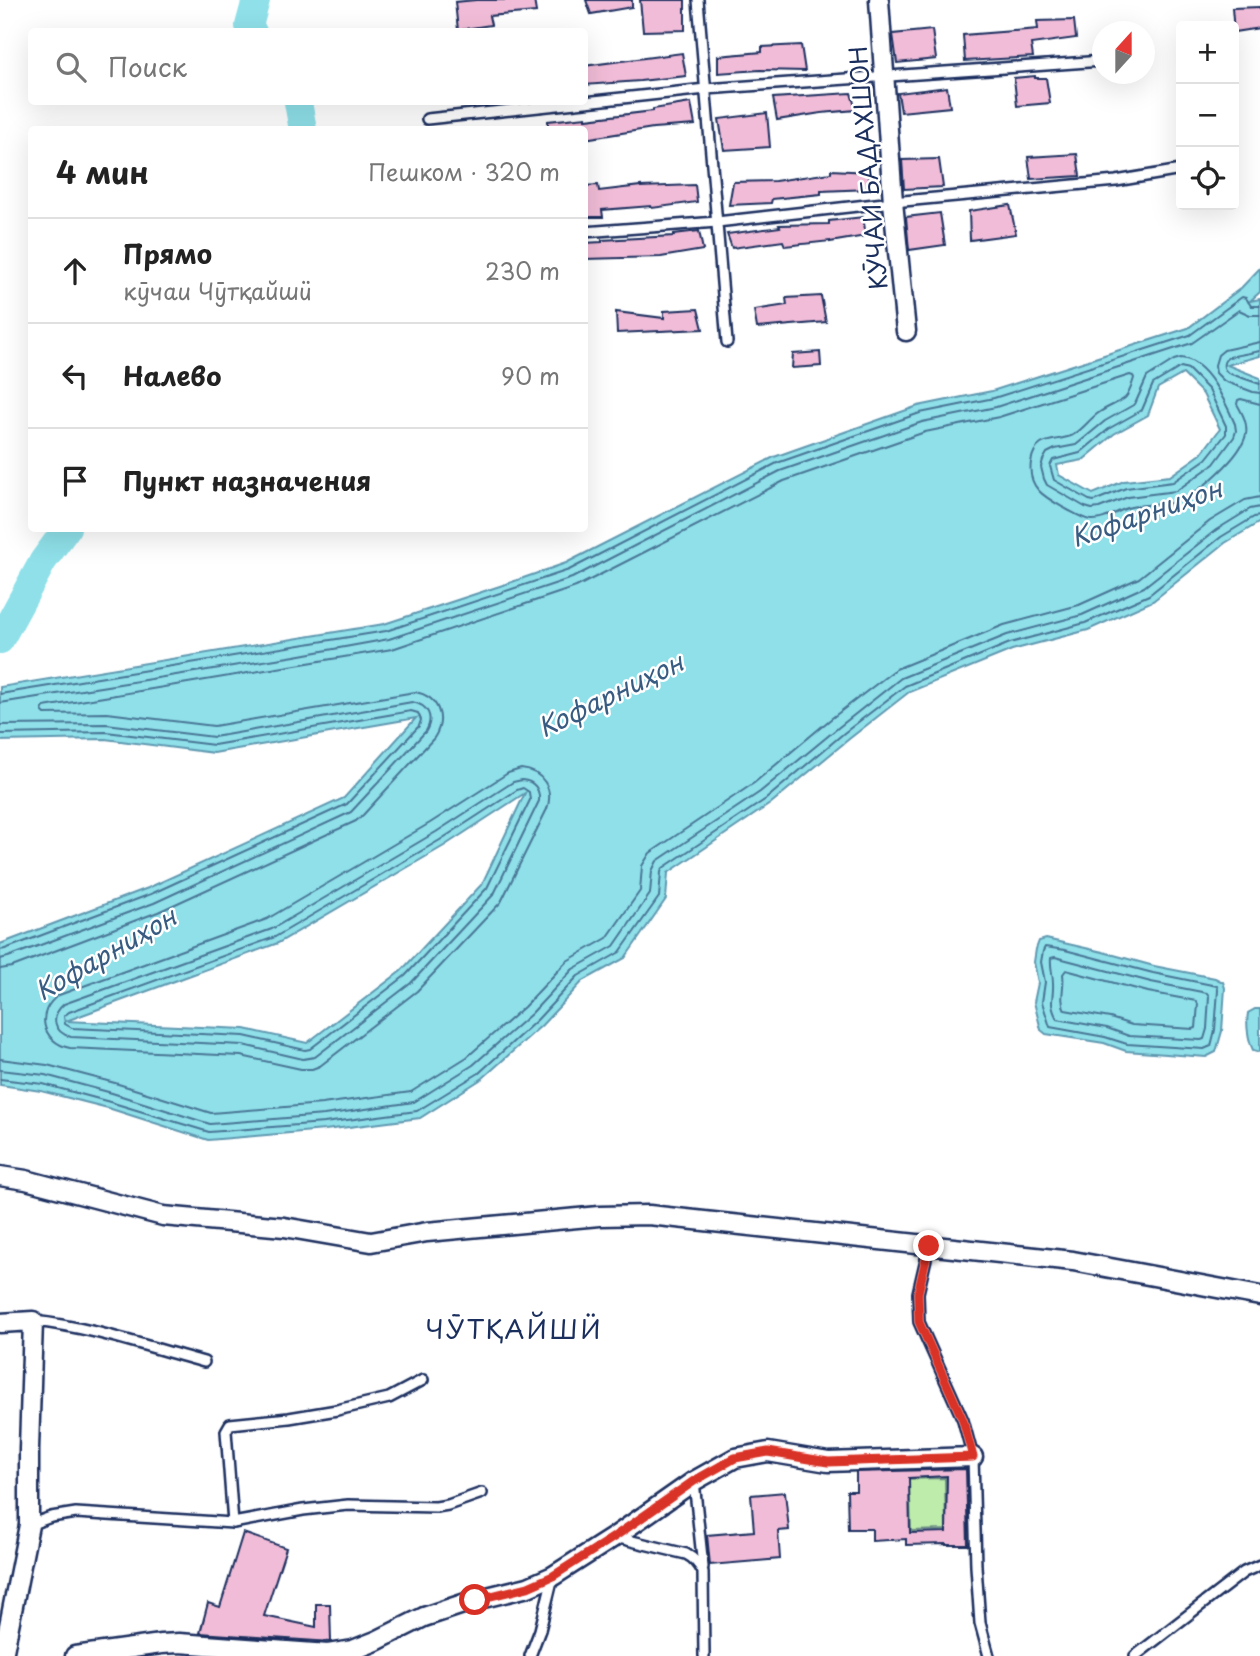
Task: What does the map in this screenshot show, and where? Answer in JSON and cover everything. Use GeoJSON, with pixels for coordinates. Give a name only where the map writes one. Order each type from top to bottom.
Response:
{"type":"FeatureCollection","features":[{"type":"Feature","properties":{"kind":"street","name":"КӮЧАИ БАДАХШОН"},"geometry":{"type":"LineString","coordinates":[[879,0],[892,202],[906,331]]}},
{"type":"Feature","properties":{"kind":"street"},"geometry":{"type":"LineString","coordinates":[[0,1176],[26,1180],[163,1216],[284,1227],[371,1242],[427,1232],[599,1216],[638,1215],[1073,1261],[1260,1296]]}},
{"type":"Feature","properties":{"kind":"street"},"geometry":{"type":"LineString","coordinates":[[0,1323],[33,1321],[29,1525],[3,1656]]}},
{"type":"Feature","properties":{"kind":"street"},"geometry":{"type":"LineString","coordinates":[[75,1656],[179,1643],[328,1654],[354,1650],[424,1617],[475,1600],[528,1587],[553,1576],[694,1481],[735,1458],[768,1452],[828,1462],[973,1457]]}},
{"type":"Feature","properties":{"kind":"lane"},"geometry":{"type":"LineString","coordinates":[[698,0],[727,342]]}},
{"type":"Feature","properties":{"kind":"lane"},"geometry":{"type":"LineString","coordinates":[[588,102],[706,89],[1092,62]]}},
{"type":"Feature","properties":{"kind":"lane"},"geometry":{"type":"LineString","coordinates":[[427,119],[557,105]]}},
{"type":"Feature","properties":{"kind":"lane"},"geometry":{"type":"LineString","coordinates":[[588,232],[717,222],[1116,181],[1176,171]]}},
{"type":"Feature","properties":{"kind":"lane"},"geometry":{"type":"LineString","coordinates":[[929,1246],[918,1293],[919,1322],[963,1420],[973,1457],[980,1623],[989,1656]]}},
{"type":"Feature","properties":{"kind":"lane"},"geometry":{"type":"LineString","coordinates":[[33,1321],[96,1332],[204,1362]]}},
{"type":"Feature","properties":{"kind":"lane"},"geometry":{"type":"LineString","coordinates":[[233,1523],[226,1432],[230,1424],[337,1410],[389,1398],[423,1380]]}},
{"type":"Feature","properties":{"kind":"lane"},"geometry":{"type":"LineString","coordinates":[[694,1481],[703,1572],[704,1656]]}},
{"type":"Feature","properties":{"kind":"lane"},"geometry":{"type":"LineString","coordinates":[[29,1525],[51,1517],[76,1513],[233,1523],[348,1505],[436,1507],[482,1493]]}},
{"type":"Feature","properties":{"kind":"lane"},"geometry":{"type":"LineString","coordinates":[[614,1537],[686,1554],[695,1560],[703,1572]]}},
{"type":"Feature","properties":{"kind":"lane"},"geometry":{"type":"LineString","coordinates":[[1135,1656],[1244,1572],[1260,1565]]}},
{"type":"Feature","properties":{"kind":"lane"},"geometry":{"type":"LineString","coordinates":[[530,1656],[540,1630],[553,1576]]}},
{"type":"Feature","properties":{"kind":"green space"},"geometry":{"type":"Polygon","coordinates":[[[945,1478],[946,1530],[911,1531],[910,1498],[900,1497],[899,1479],[945,1478]]]}},
{"type":"Feature","properties":{"kind":"water","name":"Кофарниҳон"},"geometry":{"type":"Polygon","coordinates":[[[1260,268],[1260,292],[1250,301],[1260,299],[1260,356],[1227,365],[1260,378],[1260,522],[1225,543],[1153,601],[1088,630],[1012,650],[909,692],[770,804],[668,873],[666,899],[625,958],[583,981],[542,1025],[483,1078],[420,1118],[325,1130],[208,1140],[108,1108],[41,1091],[0,1085],[0,944],[148,888],[344,798],[416,718],[214,753],[105,739],[0,741],[0,687],[384,624],[566,563],[774,457],[918,406],[992,391],[1188,328],[1241,288],[1260,268]],[[1183,374],[1158,388],[1148,415],[1114,434],[1083,460],[1057,465],[1059,475],[1093,494],[1124,481],[1170,476],[1201,454],[1220,429],[1203,394],[1183,374]],[[525,793],[444,846],[278,943],[66,1021],[245,1029],[307,1043],[401,971],[482,884],[525,793]]]}},
{"type":"Feature","properties":{"kind":"water"},"geometry":{"type":"Polygon","coordinates":[[[1046,939],[1223,982],[1225,988],[1222,1031],[1216,1052],[1206,1057],[1126,1051],[1104,1043],[1046,1034],[1041,1030],[1034,1002],[1038,983],[1034,962],[1039,941],[1046,939]]]}},
{"type":"Feature","properties":{"kind":"water"},"geometry":{"type":"Polygon","coordinates":[[[1260,1009],[1260,1052],[1253,1050],[1248,1032],[1248,1013],[1260,1009]]]}},
{"type":"Feature","properties":{"kind":"building"},"geometry":{"type":"Polygon","coordinates":[[[534,0],[536,12],[489,16],[491,25],[458,28],[455,2],[534,0]]]}},
{"type":"Feature","properties":{"kind":"building"},"geometry":{"type":"Polygon","coordinates":[[[586,0],[632,0],[632,7],[591,14],[586,0]]]}},
{"type":"Feature","properties":{"kind":"building"},"geometry":{"type":"Polygon","coordinates":[[[640,0],[685,0],[685,30],[643,31],[640,0]]]}},
{"type":"Feature","properties":{"kind":"building"},"geometry":{"type":"Polygon","coordinates":[[[1260,7],[1260,28],[1239,31],[1239,21],[1233,21],[1232,8],[1260,7]]]}},
{"type":"Feature","properties":{"kind":"building"},"geometry":{"type":"Polygon","coordinates":[[[1074,20],[1076,38],[1031,44],[1033,57],[965,61],[963,35],[1038,29],[1037,21],[1074,20]]]}},
{"type":"Feature","properties":{"kind":"building"},"geometry":{"type":"Polygon","coordinates":[[[932,30],[936,59],[897,63],[893,34],[932,30]]]}},
{"type":"Feature","properties":{"kind":"building"},"geometry":{"type":"Polygon","coordinates":[[[801,45],[805,71],[718,73],[718,56],[762,52],[762,47],[801,45]]]}},
{"type":"Feature","properties":{"kind":"building"},"geometry":{"type":"Polygon","coordinates":[[[682,53],[686,76],[588,85],[588,65],[682,53]]]}},
{"type":"Feature","properties":{"kind":"building"},"geometry":{"type":"Polygon","coordinates":[[[1014,78],[1046,78],[1050,103],[1017,106],[1014,78]]]}},
{"type":"Feature","properties":{"kind":"building"},"geometry":{"type":"Polygon","coordinates":[[[947,87],[950,107],[901,112],[898,93],[947,87]]]}},
{"type":"Feature","properties":{"kind":"building"},"geometry":{"type":"Polygon","coordinates":[[[851,93],[856,110],[777,120],[773,98],[851,93]]]}},
{"type":"Feature","properties":{"kind":"building"},"geometry":{"type":"Polygon","coordinates":[[[691,103],[695,125],[653,128],[588,138],[588,126],[548,126],[548,121],[586,119],[691,103]]]}},
{"type":"Feature","properties":{"kind":"building"},"geometry":{"type":"Polygon","coordinates":[[[767,113],[770,147],[724,150],[719,119],[767,113]]]}},
{"type":"Feature","properties":{"kind":"building"},"geometry":{"type":"Polygon","coordinates":[[[1077,154],[1080,176],[1031,179],[1028,157],[1077,154]]]}},
{"type":"Feature","properties":{"kind":"building"},"geometry":{"type":"Polygon","coordinates":[[[939,159],[943,187],[904,189],[902,160],[939,159]]]}},
{"type":"Feature","properties":{"kind":"building"},"geometry":{"type":"Polygon","coordinates":[[[831,170],[869,172],[870,189],[821,191],[821,194],[772,199],[771,203],[729,205],[733,182],[775,181],[831,173],[831,170]]]}},
{"type":"Feature","properties":{"kind":"building"},"geometry":{"type":"Polygon","coordinates":[[[598,185],[599,191],[641,186],[695,185],[697,202],[652,208],[602,210],[603,217],[588,217],[588,186],[598,185]]]}},
{"type":"Feature","properties":{"kind":"building"},"geometry":{"type":"Polygon","coordinates":[[[1010,205],[1016,234],[970,240],[969,211],[1010,205]]]}},
{"type":"Feature","properties":{"kind":"building"},"geometry":{"type":"Polygon","coordinates":[[[940,213],[945,245],[909,250],[906,217],[940,213]]]}},
{"type":"Feature","properties":{"kind":"building"},"geometry":{"type":"Polygon","coordinates":[[[863,217],[866,236],[830,242],[785,246],[783,241],[732,248],[727,234],[780,227],[779,225],[829,224],[829,221],[863,217]]]}},
{"type":"Feature","properties":{"kind":"building"},"geometry":{"type":"Polygon","coordinates":[[[699,231],[703,250],[661,257],[588,259],[588,243],[699,231]]]}},
{"type":"Feature","properties":{"kind":"building"},"geometry":{"type":"Polygon","coordinates":[[[821,296],[826,322],[757,328],[754,310],[787,305],[786,298],[821,296]]]}},
{"type":"Feature","properties":{"kind":"building"},"geometry":{"type":"Polygon","coordinates":[[[698,309],[703,329],[617,333],[616,312],[664,318],[664,311],[698,309]]]}},
{"type":"Feature","properties":{"kind":"building"},"geometry":{"type":"Polygon","coordinates":[[[820,352],[821,366],[792,368],[793,354],[820,352]]]}},
{"type":"Feature","properties":{"kind":"building"},"geometry":{"type":"Polygon","coordinates":[[[966,1469],[968,1545],[906,1545],[906,1539],[872,1541],[872,1529],[848,1529],[847,1491],[856,1491],[856,1472],[966,1469]],[[947,1476],[909,1478],[910,1533],[946,1532],[947,1476]]]}},
{"type":"Feature","properties":{"kind":"building"},"geometry":{"type":"Polygon","coordinates":[[[785,1492],[789,1530],[778,1531],[780,1559],[710,1565],[707,1535],[754,1531],[751,1495],[785,1492]]]}},
{"type":"Feature","properties":{"kind":"building"},"geometry":{"type":"Polygon","coordinates":[[[243,1533],[286,1548],[264,1616],[316,1627],[316,1604],[330,1604],[331,1642],[200,1633],[208,1603],[220,1607],[243,1533]]]}},
{"type":"Feature","properties":{"kind":"waterway"},"geometry":{"type":"LineString","coordinates":[[250,28],[256,0]]}},
{"type":"Feature","properties":{"kind":"waterway"},"geometry":{"type":"LineString","coordinates":[[299,105],[302,126]]}},
{"type":"Feature","properties":{"kind":"waterway"},"geometry":{"type":"LineString","coordinates":[[0,640],[43,561],[64,532]]}},
{"type":"Feature","properties":{"kind":"district","name":"ЧӮТҚАЙШӢ"},"geometry":{"type":"Point","coordinates":[514,1328]}},
{"type":"Feature","properties":{"kind":"route"},"geometry":{"type":"LineString","coordinates":[[475,1600],[528,1587],[553,1576],[694,1481],[735,1458],[768,1452],[828,1462],[973,1457],[963,1420],[919,1322],[918,1293],[929,1246]]}}]}
